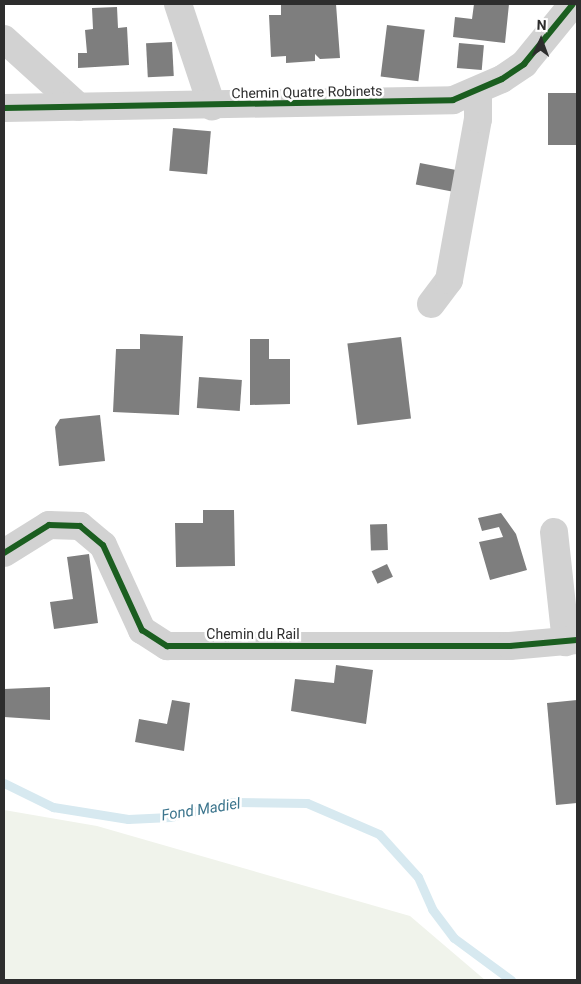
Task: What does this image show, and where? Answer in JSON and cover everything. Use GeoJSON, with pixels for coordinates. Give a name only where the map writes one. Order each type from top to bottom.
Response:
{"type":"FeatureCollection","features":[{"type":"Feature","properties":{"kind":"street"},"geometry":{"type":"LineString","coordinates":[[178,4],[212,106]]}},
{"type":"Feature","properties":{"kind":"street","name":"Chemin Quatre Robinets"},"geometry":{"type":"LineString","coordinates":[[4,108],[429,103],[478,91],[524,64],[572,4]]}},
{"type":"Feature","properties":{"kind":"street"},"geometry":{"type":"LineString","coordinates":[[4,39],[79,108]]}},
{"type":"Feature","properties":{"kind":"street"},"geometry":{"type":"LineString","coordinates":[[431,304],[449,280],[478,119],[478,91]]}},
{"type":"Feature","properties":{"kind":"street","name":"Chemin du Rail"},"geometry":{"type":"LineString","coordinates":[[4,553],[49,526],[80,526],[103,546],[142,630],[167,646],[500,646],[572,641]]}},
{"type":"Feature","properties":{"kind":"street"},"geometry":{"type":"LineString","coordinates":[[554,532],[572,641]]}},
{"type":"Feature","properties":{"kind":"shaded area"},"geometry":{"type":"Polygon","coordinates":[[[4,810],[97,826],[410,916],[485,980],[4,980],[4,810]]]}},
{"type":"Feature","properties":{"kind":"building"},"geometry":{"type":"Polygon","coordinates":[[[281,4],[336,4],[340,58],[320,59],[315,54],[315,61],[286,63],[286,56],[271,57],[269,15],[281,15],[281,4]]]}},
{"type":"Feature","properties":{"kind":"building"},"geometry":{"type":"Polygon","coordinates":[[[474,4],[509,4],[505,43],[453,37],[455,17],[472,19],[474,4]]]}},
{"type":"Feature","properties":{"kind":"building"},"geometry":{"type":"Polygon","coordinates":[[[117,7],[118,28],[127,27],[129,65],[78,68],[78,53],[87,53],[85,30],[93,29],[92,8],[117,7]]]}},
{"type":"Feature","properties":{"kind":"building"},"geometry":{"type":"Polygon","coordinates":[[[387,25],[425,30],[418,81],[381,77],[387,25]]]}},
{"type":"Feature","properties":{"kind":"building"},"geometry":{"type":"Polygon","coordinates":[[[172,42],[174,76],[148,77],[146,43],[172,42]]]}},
{"type":"Feature","properties":{"kind":"building"},"geometry":{"type":"Polygon","coordinates":[[[459,43],[484,45],[482,70],[457,68],[459,43]]]}},
{"type":"Feature","properties":{"kind":"building"},"geometry":{"type":"Polygon","coordinates":[[[548,93],[577,93],[577,145],[548,145],[548,93]]]}},
{"type":"Feature","properties":{"kind":"building"},"geometry":{"type":"Polygon","coordinates":[[[173,128],[211,131],[207,174],[169,171],[173,128]]]}},
{"type":"Feature","properties":{"kind":"building"},"geometry":{"type":"Polygon","coordinates":[[[420,163],[457,170],[453,192],[416,185],[420,163]]]}},
{"type":"Feature","properties":{"kind":"building"},"geometry":{"type":"Polygon","coordinates":[[[140,334],[183,336],[179,415],[113,412],[116,349],[140,349],[140,334]]]}},
{"type":"Feature","properties":{"kind":"building"},"geometry":{"type":"Polygon","coordinates":[[[401,337],[411,418],[357,425],[347,344],[401,337]]]}},
{"type":"Feature","properties":{"kind":"building"},"geometry":{"type":"Polygon","coordinates":[[[250,339],[269,339],[269,359],[290,359],[290,404],[250,405],[250,339]]]}},
{"type":"Feature","properties":{"kind":"building"},"geometry":{"type":"Polygon","coordinates":[[[199,377],[242,380],[240,411],[197,408],[199,377]]]}},
{"type":"Feature","properties":{"kind":"building"},"geometry":{"type":"Polygon","coordinates":[[[100,415],[105,461],[59,466],[55,427],[60,419],[100,415]]]}},
{"type":"Feature","properties":{"kind":"building"},"geometry":{"type":"Polygon","coordinates":[[[203,510],[234,510],[235,566],[176,567],[175,523],[203,523],[203,510]]]}},
{"type":"Feature","properties":{"kind":"building"},"geometry":{"type":"Polygon","coordinates":[[[501,513],[516,534],[527,570],[490,580],[479,542],[503,537],[499,527],[482,531],[478,518],[501,513]]]}},
{"type":"Feature","properties":{"kind":"building"},"geometry":{"type":"Polygon","coordinates":[[[387,524],[388,550],[371,551],[370,525],[387,524]]]}},
{"type":"Feature","properties":{"kind":"building"},"geometry":{"type":"Polygon","coordinates":[[[89,554],[98,623],[54,629],[50,602],[73,599],[67,557],[89,554]]]}},
{"type":"Feature","properties":{"kind":"building"},"geometry":{"type":"Polygon","coordinates":[[[387,564],[393,577],[378,584],[372,571],[387,564]]]}},
{"type":"Feature","properties":{"kind":"building"},"geometry":{"type":"Polygon","coordinates":[[[336,665],[373,670],[366,724],[291,711],[295,679],[334,683],[336,665]]]}},
{"type":"Feature","properties":{"kind":"building"},"geometry":{"type":"Polygon","coordinates":[[[50,687],[50,720],[4,717],[4,689],[50,687]]]}},
{"type":"Feature","properties":{"kind":"building"},"geometry":{"type":"Polygon","coordinates":[[[172,700],[190,703],[184,751],[135,742],[139,719],[167,724],[172,700]]]}},
{"type":"Feature","properties":{"kind":"building"},"geometry":{"type":"Polygon","coordinates":[[[577,700],[577,803],[556,805],[547,703],[577,700]]]}},
{"type":"Feature","properties":{"kind":"waterway","name":"Fond Madiel"},"geometry":{"type":"LineString","coordinates":[[4,783],[53,807],[128,819],[170,817],[233,802],[307,803],[379,834],[418,877],[432,909],[454,938],[511,980]]}},
{"type":"Feature","properties":{"kind":"cycle path"},"geometry":{"type":"LineString","coordinates":[[4,108],[453,100],[502,79],[524,64],[573,4]]}},
{"type":"Feature","properties":{"kind":"cycle path"},"geometry":{"type":"LineString","coordinates":[[4,553],[49,525],[80,526],[103,545],[142,630],[167,646],[510,646],[577,640]]}}]}
